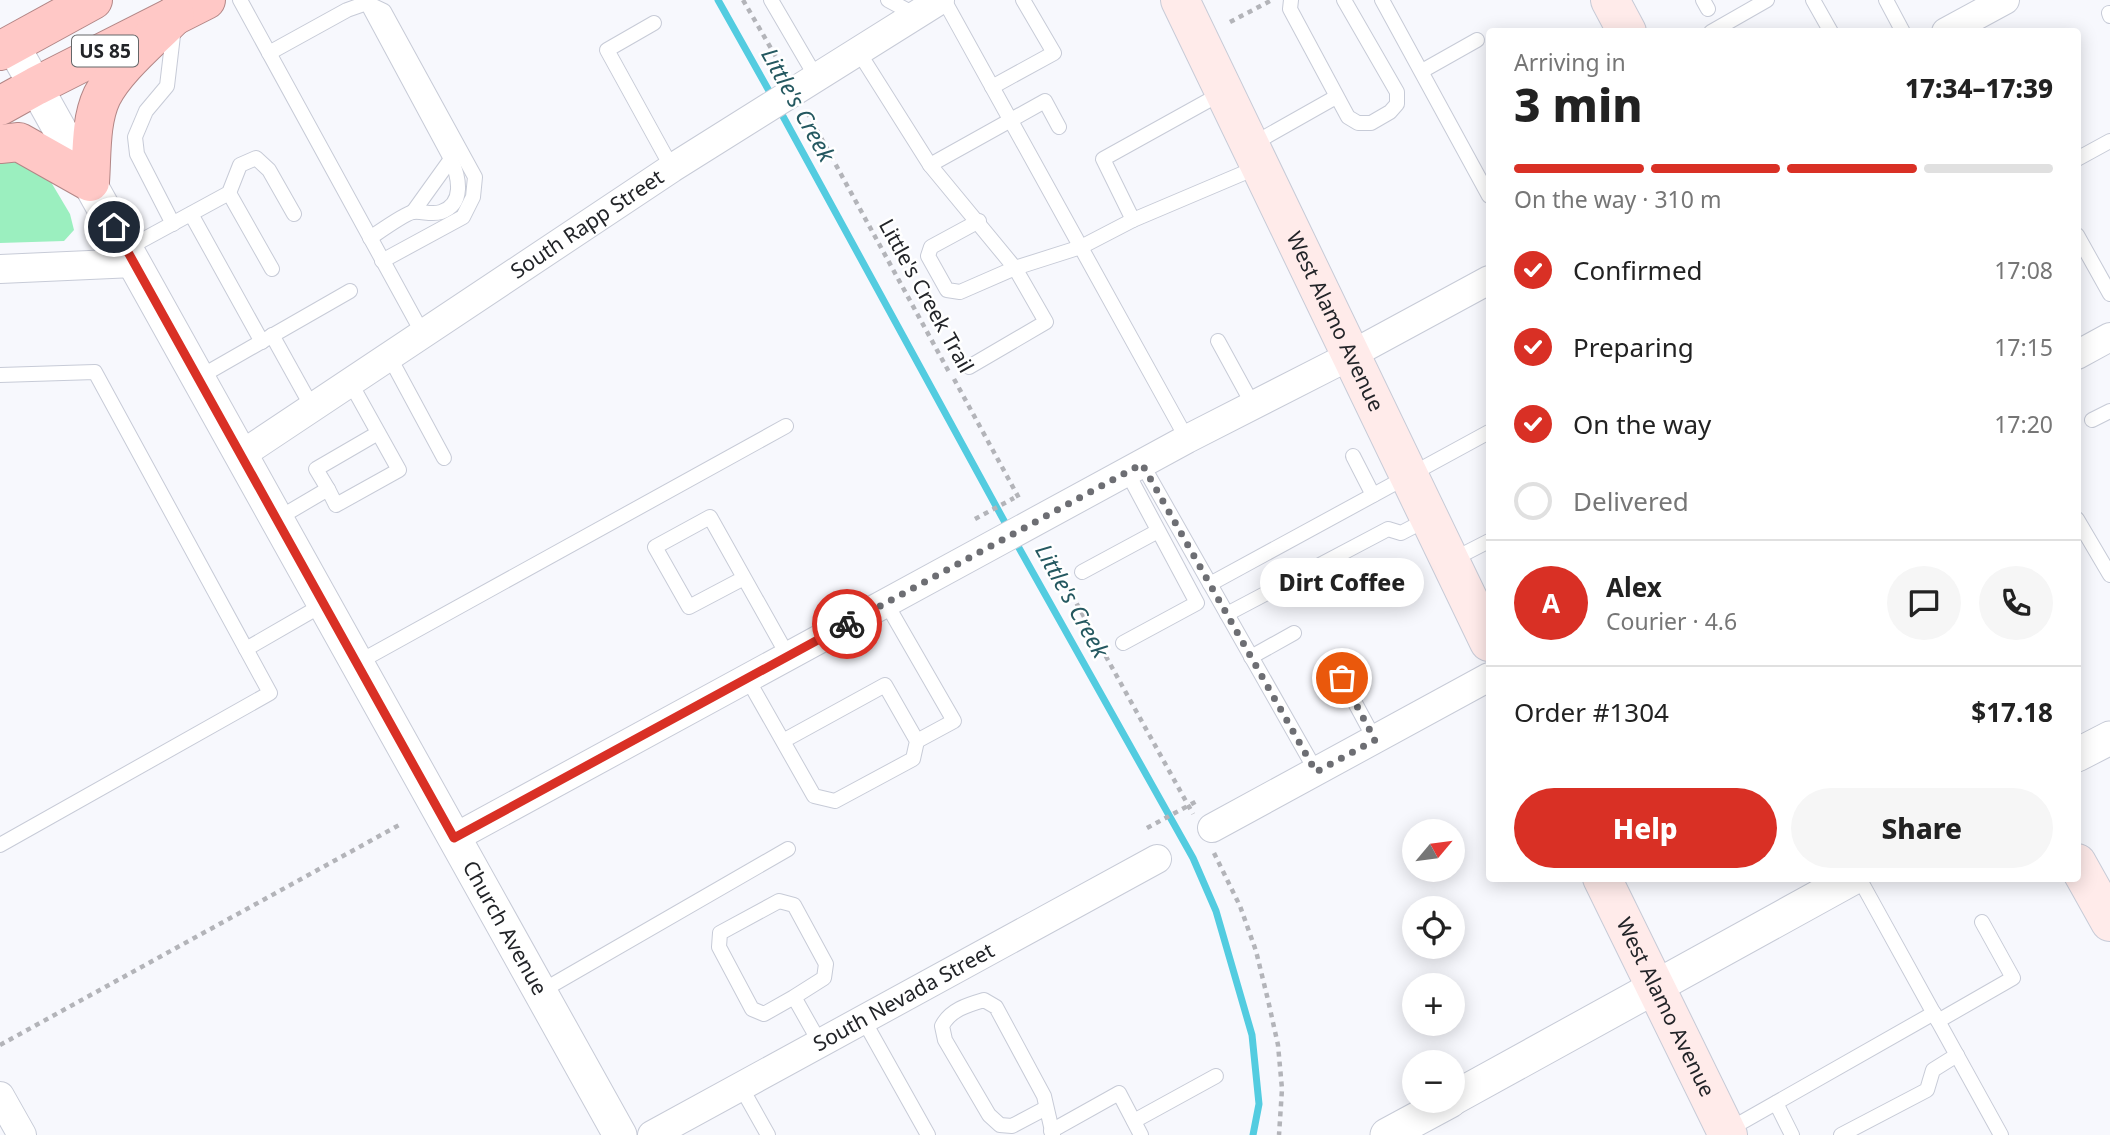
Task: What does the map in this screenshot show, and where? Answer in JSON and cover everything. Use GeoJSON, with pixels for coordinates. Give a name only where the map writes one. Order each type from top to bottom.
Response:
{"type":"FeatureCollection","features":[{"type":"Feature","properties":{"kind":"highway","name":"US 85"},"geometry":{"type":"LineString","coordinates":[[4,39],[93,0]]}},
{"type":"Feature","properties":{"kind":"highway","name":"US 85"},"geometry":{"type":"LineString","coordinates":[[0,106],[190,8]]}},
{"type":"Feature","properties":{"kind":"highway"},"geometry":{"type":"LineString","coordinates":[[0,144],[19,142],[90,182],[94,130],[102,97],[120,71],[190,8]]}},
{"type":"Feature","properties":{"kind":"main road","name":"West Alamo Avenue"},"geometry":{"type":"LineString","coordinates":[[1180,0],[1486,636]]}},
{"type":"Feature","properties":{"kind":"main road"},"geometry":{"type":"LineString","coordinates":[[1610,0],[1625,28]]}},
{"type":"Feature","properties":{"kind":"main road"},"geometry":{"type":"LineString","coordinates":[[2081,870],[2110,922]]}},
{"type":"Feature","properties":{"kind":"main road","name":"West Alamo Avenue"},"geometry":{"type":"LineString","coordinates":[[1604,882],[1727,1133]]}},
{"type":"Feature","properties":{"kind":"street","name":"South Rapp Street"},"geometry":{"type":"LineString","coordinates":[[241,454],[672,168],[942,0]]}},
{"type":"Feature","properties":{"kind":"street"},"geometry":{"type":"LineString","coordinates":[[1953,28],[1999,1]]}},
{"type":"Feature","properties":{"kind":"street","name":"Church Avenue"},"geometry":{"type":"LineString","coordinates":[[4,39],[36,86],[90,182],[620,1135]]}},
{"type":"Feature","properties":{"kind":"street"},"geometry":{"type":"LineString","coordinates":[[0,269],[130,256]]}},
{"type":"Feature","properties":{"kind":"street"},"geometry":{"type":"LineString","coordinates":[[454,838],[994,544],[1022,517],[1134,468],[1486,282]]}},
{"type":"Feature","properties":{"kind":"street"},"geometry":{"type":"LineString","coordinates":[[2081,353],[2110,337]]}},
{"type":"Feature","properties":{"kind":"street"},"geometry":{"type":"LineString","coordinates":[[1212,828],[1486,679]]}},
{"type":"Feature","properties":{"kind":"street"},"geometry":{"type":"LineString","coordinates":[[2081,753],[2110,738]]}},
{"type":"Feature","properties":{"kind":"street","name":"South Nevada Street"},"geometry":{"type":"LineString","coordinates":[[652,1135],[1157,859]]}},
{"type":"Feature","properties":{"kind":"street"},"geometry":{"type":"LineString","coordinates":[[1465,1092],[1846,882]]}},
{"type":"Feature","properties":{"kind":"street"},"geometry":{"type":"LineString","coordinates":[[0,1096],[22,1135]]}},
{"type":"Feature","properties":{"kind":"street"},"geometry":{"type":"LineString","coordinates":[[1399,1132],[1430,1113]]}},
{"type":"Feature","properties":{"kind":"lane"},"geometry":{"type":"LineString","coordinates":[[240,0],[422,334]]}},
{"type":"Feature","properties":{"kind":"lane"},"geometry":{"type":"LineString","coordinates":[[771,0],[816,78]]}},
{"type":"Feature","properties":{"kind":"lane"},"geometry":{"type":"LineString","coordinates":[[888,0],[916,15]]}},
{"type":"Feature","properties":{"kind":"lane"},"geometry":{"type":"LineString","coordinates":[[942,0],[1187,439]]}},
{"type":"Feature","properties":{"kind":"lane"},"geometry":{"type":"LineString","coordinates":[[992,87],[1054,53],[1023,0]]}},
{"type":"Feature","properties":{"kind":"lane"},"geometry":{"type":"LineString","coordinates":[[1291,0],[1290,9],[1348,117],[1358,123],[1371,122],[1390,112],[1397,104],[1397,92],[1344,0]]}},
{"type":"Feature","properties":{"kind":"lane"},"geometry":{"type":"LineString","coordinates":[[1382,0],[1486,190]]}},
{"type":"Feature","properties":{"kind":"lane"},"geometry":{"type":"LineString","coordinates":[[1718,28],[1767,0]]}},
{"type":"Feature","properties":{"kind":"lane"},"geometry":{"type":"LineString","coordinates":[[1814,0],[1829,28]]}},
{"type":"Feature","properties":{"kind":"lane"},"geometry":{"type":"LineString","coordinates":[[1886,0],[1901,28]]}},
{"type":"Feature","properties":{"kind":"lane"},"geometry":{"type":"LineString","coordinates":[[269,53],[347,10],[367,3],[384,11],[475,177],[473,197],[463,217],[383,261]]}},
{"type":"Feature","properties":{"kind":"lane"},"geometry":{"type":"LineString","coordinates":[[367,3],[451,159],[459,181],[458,195],[451,206],[442,212],[413,212]]}},
{"type":"Feature","properties":{"kind":"lane"},"geometry":{"type":"LineString","coordinates":[[173,224],[136,154],[135,136],[146,111],[167,86],[190,8]]}},
{"type":"Feature","properties":{"kind":"lane"},"geometry":{"type":"LineString","coordinates":[[654,23],[607,50],[672,168]]}},
{"type":"Feature","properties":{"kind":"lane"},"geometry":{"type":"LineString","coordinates":[[1422,72],[1477,40]]}},
{"type":"Feature","properties":{"kind":"lane"},"geometry":{"type":"LineString","coordinates":[[858,51],[930,164],[1016,268],[1046,322],[969,367]]}},
{"type":"Feature","properties":{"kind":"lane"},"geometry":{"type":"LineString","coordinates":[[1133,220],[1102,159],[1224,92]]}},
{"type":"Feature","properties":{"kind":"lane"},"geometry":{"type":"LineString","coordinates":[[979,221],[931,247],[928,256],[947,290],[960,292],[1016,268],[1081,247],[1254,156],[1336,97]]}},
{"type":"Feature","properties":{"kind":"lane"},"geometry":{"type":"LineString","coordinates":[[930,164],[1045,101],[1059,127]]}},
{"type":"Feature","properties":{"kind":"lane"},"geometry":{"type":"LineString","coordinates":[[2081,157],[2110,141]]}},
{"type":"Feature","properties":{"kind":"lane"},"geometry":{"type":"LineString","coordinates":[[130,256],[173,224],[229,193],[240,165],[256,158],[269,170],[294,214]]}},
{"type":"Feature","properties":{"kind":"lane"},"geometry":{"type":"LineString","coordinates":[[370,238],[413,212],[451,159]]}},
{"type":"Feature","properties":{"kind":"lane"},"geometry":{"type":"LineString","coordinates":[[229,193],[272,270]]}},
{"type":"Feature","properties":{"kind":"lane"},"geometry":{"type":"LineString","coordinates":[[191,214],[312,407]]}},
{"type":"Feature","properties":{"kind":"lane"},"geometry":{"type":"LineString","coordinates":[[2081,242],[2110,294]]}},
{"type":"Feature","properties":{"kind":"lane"},"geometry":{"type":"LineString","coordinates":[[198,378],[350,291]]}},
{"type":"Feature","properties":{"kind":"lane"},"geometry":{"type":"LineString","coordinates":[[1218,341],[1253,405]]}},
{"type":"Feature","properties":{"kind":"lane"},"geometry":{"type":"LineString","coordinates":[[389,356],[444,458]]}},
{"type":"Feature","properties":{"kind":"lane"},"geometry":{"type":"LineString","coordinates":[[0,375],[95,372],[270,693],[0,845]]}},
{"type":"Feature","properties":{"kind":"lane"},"geometry":{"type":"LineString","coordinates":[[350,382],[399,470],[336,505],[316,469],[378,433]]}},
{"type":"Feature","properties":{"kind":"lane"},"geometry":{"type":"LineString","coordinates":[[2092,420],[2110,411]]}},
{"type":"Feature","properties":{"kind":"lane"},"geometry":{"type":"LineString","coordinates":[[357,663],[786,426]]}},
{"type":"Feature","properties":{"kind":"lane"},"geometry":{"type":"LineString","coordinates":[[1210,583],[1486,434]]}},
{"type":"Feature","properties":{"kind":"lane"},"geometry":{"type":"LineString","coordinates":[[1353,456],[1373,495]]}},
{"type":"Feature","properties":{"kind":"lane"},"geometry":{"type":"LineString","coordinates":[[1123,643],[1197,603],[1158,531],[1134,468]]}},
{"type":"Feature","properties":{"kind":"lane"},"geometry":{"type":"LineString","coordinates":[[1134,468],[1210,583],[1316,772]]}},
{"type":"Feature","properties":{"kind":"lane"},"geometry":{"type":"LineString","coordinates":[[277,519],[328,489]]}},
{"type":"Feature","properties":{"kind":"lane"},"geometry":{"type":"LineString","coordinates":[[744,578],[690,607],[655,547],[710,517],[788,656]]}},
{"type":"Feature","properties":{"kind":"lane"},"geometry":{"type":"LineString","coordinates":[[1227,614],[1388,529],[1401,533],[1429,519]]}},
{"type":"Feature","properties":{"kind":"lane"},"geometry":{"type":"LineString","coordinates":[[2081,526],[2110,575]]}},
{"type":"Feature","properties":{"kind":"lane"},"geometry":{"type":"LineString","coordinates":[[1082,572],[1158,531]]}},
{"type":"Feature","properties":{"kind":"lane"},"geometry":{"type":"LineString","coordinates":[[1450,561],[1486,543]]}},
{"type":"Feature","properties":{"kind":"lane"},"geometry":{"type":"LineString","coordinates":[[886,603],[954,721],[916,741]]}},
{"type":"Feature","properties":{"kind":"lane"},"geometry":{"type":"LineString","coordinates":[[246,649],[324,604]]}},
{"type":"Feature","properties":{"kind":"lane"},"geometry":{"type":"LineString","coordinates":[[1251,657],[1294,633]]}},
{"type":"Feature","properties":{"kind":"lane"},"geometry":{"type":"LineString","coordinates":[[1332,660],[1375,740]]}},
{"type":"Feature","properties":{"kind":"lane"},"geometry":{"type":"LineString","coordinates":[[747,678],[814,796],[835,801],[913,759],[916,741],[884,685],[783,741]]}},
{"type":"Feature","properties":{"kind":"lane"},"geometry":{"type":"LineString","coordinates":[[540,992],[788,849]]}},
{"type":"Feature","properties":{"kind":"lane"},"geometry":{"type":"LineString","coordinates":[[1861,882],[1997,1133]]}},
{"type":"Feature","properties":{"kind":"lane"},"geometry":{"type":"LineString","coordinates":[[779,901],[794,905],[826,964],[824,978],[794,996],[764,1014],[752,1009],[719,947],[720,933],[779,901]]}},
{"type":"Feature","properties":{"kind":"lane"},"geometry":{"type":"LineString","coordinates":[[1727,1133],[1776,1103],[2013,978],[1982,922]]}},
{"type":"Feature","properties":{"kind":"lane"},"geometry":{"type":"LineString","coordinates":[[794,996],[820,1043]]}},
{"type":"Feature","properties":{"kind":"lane"},"geometry":{"type":"LineString","coordinates":[[1046,1108],[1012,1125],[1000,1125],[989,1115],[945,1040],[942,1026],[947,1016],[968,1004],[984,1000],[996,1007],[1044,1096],[1052,1133],[1119,1093],[1141,1135]]}},
{"type":"Feature","properties":{"kind":"lane"},"geometry":{"type":"LineString","coordinates":[[863,1019],[928,1135]]}},
{"type":"Feature","properties":{"kind":"lane"},"geometry":{"type":"LineString","coordinates":[[1841,1135],[1927,1090],[1933,1070],[1957,1055]]}},
{"type":"Feature","properties":{"kind":"lane"},"geometry":{"type":"LineString","coordinates":[[1134,1121],[1216,1076]]}},
{"type":"Feature","properties":{"kind":"lane"},"geometry":{"type":"LineString","coordinates":[[741,1087],[768,1135]]}},
{"type":"Feature","properties":{"kind":"lane"},"geometry":{"type":"LineString","coordinates":[[1776,1103],[1792,1135]]}},
{"type":"Feature","properties":{"kind":"path","name":"Little's Creek Trail"},"geometry":{"type":"LineString","coordinates":[[743,0],[1022,517]]}},
{"type":"Feature","properties":{"kind":"path"},"geometry":{"type":"LineString","coordinates":[[1230,22],[1272,0]]}},
{"type":"Feature","properties":{"kind":"path"},"geometry":{"type":"LineString","coordinates":[[975,519],[1014,498]]}},
{"type":"Feature","properties":{"kind":"path"},"geometry":{"type":"LineString","coordinates":[[1147,828],[1197,801]]}},
{"type":"Feature","properties":{"kind":"path"},"geometry":{"type":"LineString","coordinates":[[0,1045],[401,824]]}},
{"type":"Feature","properties":{"kind":"green space"},"geometry":{"type":"Polygon","coordinates":[[[0,155],[45,172],[70,214],[74,230],[64,241],[0,243],[0,155]]]}},
{"type":"Feature","properties":{"kind":"waterway","name":"Little's Creek"},"geometry":{"type":"LineString","coordinates":[[718,0],[773,98]]}},
{"type":"Feature","properties":{"kind":"waterway","name":"Little's Creek"},"geometry":{"type":"LineString","coordinates":[[779,109],[1008,528]]}},
{"type":"Feature","properties":{"kind":"waterway","name":"Little's Creek"},"geometry":{"type":"LineString","coordinates":[[1014,539],[1193,858],[1216,911],[1252,1035],[1259,1104],[1253,1135]]}},
{"type":"Feature","properties":{"kind":"way so far"},"geometry":{"type":"LineString","coordinates":[[847,624],[1142,464],[1316,772],[1375,740],[1342,678]]}},
{"type":"Feature","properties":{"kind":"place","name":"Dirt Coffee"},"geometry":{"type":"Point","coordinates":[1342,678]}},
{"type":"Feature","properties":{"kind":"route"},"geometry":{"type":"LineString","coordinates":[[114,227],[454,838],[847,624]]}}]}
